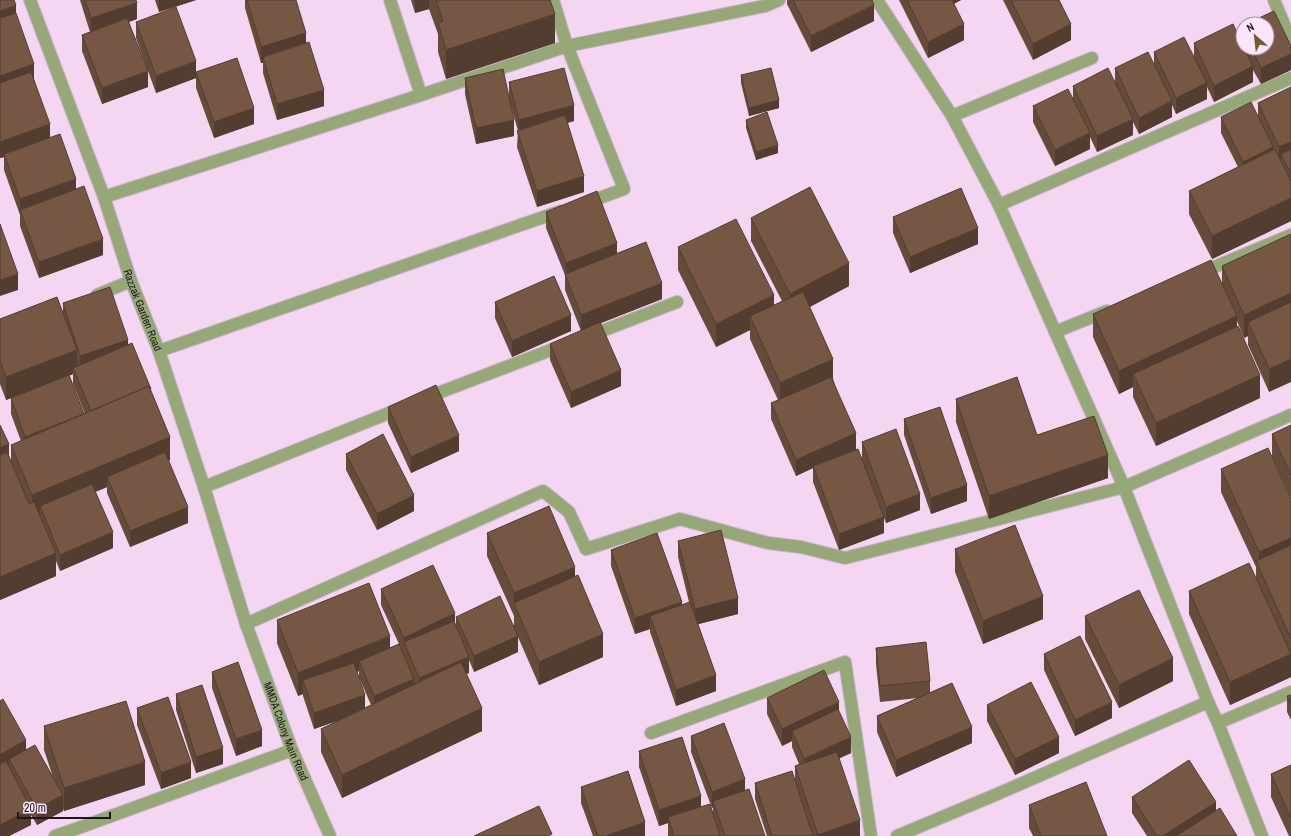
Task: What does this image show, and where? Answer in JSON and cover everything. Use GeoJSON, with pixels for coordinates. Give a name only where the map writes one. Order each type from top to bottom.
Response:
{"type":"FeatureCollection","features":[{"type":"Feature","properties":{"kind":"street","name":"Razzak Garden Road"},"geometry":{"type":"LineString","coordinates":[[30,0],[104,197],[131,281],[158,351],[204,487],[246,624]]}},
{"type":"Feature","properties":{"kind":"street"},"geometry":{"type":"LineString","coordinates":[[390,0],[422,95]]}},
{"type":"Feature","properties":{"kind":"street"},"geometry":{"type":"LineString","coordinates":[[158,351],[624,189],[567,46],[553,0]]}},
{"type":"Feature","properties":{"kind":"street"},"geometry":{"type":"LineString","coordinates":[[104,197],[422,95],[567,46],[779,0]]}},
{"type":"Feature","properties":{"kind":"street"},"geometry":{"type":"LineString","coordinates":[[877,0],[952,116],[999,205],[1124,486],[1262,836]]}},
{"type":"Feature","properties":{"kind":"street"},"geometry":{"type":"LineString","coordinates":[[1274,0],[1291,41]]}},
{"type":"Feature","properties":{"kind":"street"},"geometry":{"type":"LineString","coordinates":[[952,116],[1092,58]]}},
{"type":"Feature","properties":{"kind":"street"},"geometry":{"type":"LineString","coordinates":[[999,205],[1291,78]]}},
{"type":"Feature","properties":{"kind":"street"},"geometry":{"type":"LineString","coordinates":[[1188,278],[1291,235]]}},
{"type":"Feature","properties":{"kind":"street"},"geometry":{"type":"LineString","coordinates":[[87,299],[131,281]]}},
{"type":"Feature","properties":{"kind":"street"},"geometry":{"type":"LineString","coordinates":[[204,487],[421,400],[677,302]]}},
{"type":"Feature","properties":{"kind":"street"},"geometry":{"type":"LineString","coordinates":[[1055,332],[1114,308]]}},
{"type":"Feature","properties":{"kind":"street"},"geometry":{"type":"LineString","coordinates":[[246,624],[543,491],[569,512],[586,549],[680,519],[768,543],[801,547],[845,558],[1124,486],[1291,415]]}},
{"type":"Feature","properties":{"kind":"street","name":"MMDA Colony Main Road"},"geometry":{"type":"LineString","coordinates":[[246,624],[292,750],[330,836]]}},
{"type":"Feature","properties":{"kind":"street"},"geometry":{"type":"LineString","coordinates":[[651,733],[845,662],[871,836]]}},
{"type":"Feature","properties":{"kind":"street"},"geometry":{"type":"LineString","coordinates":[[1218,723],[1291,692]]}},
{"type":"Feature","properties":{"kind":"street"},"geometry":{"type":"LineString","coordinates":[[897,836],[1208,702]]}},
{"type":"Feature","properties":{"kind":"street"},"geometry":{"type":"LineString","coordinates":[[55,836],[85,831],[292,750]]}},
{"type":"Feature","properties":{"kind":"building"},"geometry":{"type":"Polygon","coordinates":[[[0,0],[14,0],[16,5],[0,11],[0,0]]]}},
{"type":"Feature","properties":{"kind":"building"},"geometry":{"type":"Polygon","coordinates":[[[85,0],[136,0],[137,3],[91,18],[85,0]]]}},
{"type":"Feature","properties":{"kind":"building"},"geometry":{"type":"Polygon","coordinates":[[[247,0],[296,0],[306,33],[261,47],[247,0]]]}},
{"type":"Feature","properties":{"kind":"building"},"geometry":{"type":"Polygon","coordinates":[[[436,0],[550,0],[555,14],[446,50],[438,23],[443,21],[436,0]]]}},
{"type":"Feature","properties":{"kind":"building"},"geometry":{"type":"Polygon","coordinates":[[[793,0],[872,0],[874,5],[811,36],[793,0]]]}},
{"type":"Feature","properties":{"kind":"building"},"geometry":{"type":"Polygon","coordinates":[[[907,0],[952,0],[964,24],[928,42],[907,0]]]}},
{"type":"Feature","properties":{"kind":"building"},"geometry":{"type":"Polygon","coordinates":[[[1011,0],[1059,0],[1071,24],[1033,44],[1011,0]]]}},
{"type":"Feature","properties":{"kind":"building"},"geometry":{"type":"Polygon","coordinates":[[[176,7],[196,61],[156,76],[136,22],[176,7]]]}},
{"type":"Feature","properties":{"kind":"building"},"geometry":{"type":"Polygon","coordinates":[[[1274,11],[1291,46],[1291,54],[1261,68],[1255,56],[1275,56],[1275,16],[1263,16],[1274,11]]]}},
{"type":"Feature","properties":{"kind":"building"},"geometry":{"type":"Polygon","coordinates":[[[16,13],[34,64],[0,76],[0,18],[16,13]]]}},
{"type":"Feature","properties":{"kind":"building"},"geometry":{"type":"Polygon","coordinates":[[[127,18],[148,71],[102,88],[82,35],[127,18]]]}},
{"type":"Feature","properties":{"kind":"building"},"geometry":{"type":"Polygon","coordinates":[[[1233,24],[1235,28],[1235,56],[1248,56],[1253,66],[1214,86],[1194,43],[1233,24]]]}},
{"type":"Feature","properties":{"kind":"building"},"geometry":{"type":"Polygon","coordinates":[[[1184,37],[1207,83],[1176,98],[1154,52],[1184,37]]]}},
{"type":"Feature","properties":{"kind":"building"},"geometry":{"type":"Polygon","coordinates":[[[309,42],[324,90],[277,104],[263,57],[309,42]]]}},
{"type":"Feature","properties":{"kind":"building"},"geometry":{"type":"Polygon","coordinates":[[[1148,52],[1172,101],[1139,118],[1115,68],[1148,52]]]}},
{"type":"Feature","properties":{"kind":"building"},"geometry":{"type":"Polygon","coordinates":[[[237,58],[254,108],[214,122],[196,72],[237,58]]]}},
{"type":"Feature","properties":{"kind":"building"},"geometry":{"type":"Polygon","coordinates":[[[564,68],[574,105],[519,120],[509,82],[564,68]]]}},
{"type":"Feature","properties":{"kind":"building"},"geometry":{"type":"Polygon","coordinates":[[[771,68],[779,100],[749,108],[741,75],[771,68]]]}},
{"type":"Feature","properties":{"kind":"building"},"geometry":{"type":"Polygon","coordinates":[[[1108,68],[1133,119],[1097,136],[1073,86],[1108,68]]]}},
{"type":"Feature","properties":{"kind":"building"},"geometry":{"type":"Polygon","coordinates":[[[503,69],[514,120],[476,128],[465,78],[503,69]]]}},
{"type":"Feature","properties":{"kind":"building"},"geometry":{"type":"Polygon","coordinates":[[[31,72],[50,124],[0,142],[0,83],[31,72]]]}},
{"type":"Feature","properties":{"kind":"building"},"geometry":{"type":"Polygon","coordinates":[[[1291,87],[1291,142],[1279,147],[1258,103],[1291,87]]]}},
{"type":"Feature","properties":{"kind":"building"},"geometry":{"type":"Polygon","coordinates":[[[1068,89],[1090,133],[1055,150],[1033,106],[1068,89]]]}},
{"type":"Feature","properties":{"kind":"building"},"geometry":{"type":"Polygon","coordinates":[[[1251,102],[1273,147],[1243,162],[1221,117],[1251,102]]]}},
{"type":"Feature","properties":{"kind":"building"},"geometry":{"type":"Polygon","coordinates":[[[767,112],[778,145],[756,152],[746,120],[767,112]]]}},
{"type":"Feature","properties":{"kind":"building"},"geometry":{"type":"Polygon","coordinates":[[[565,115],[584,176],[537,191],[517,131],[565,115]]]}},
{"type":"Feature","properties":{"kind":"building"},"geometry":{"type":"Polygon","coordinates":[[[60,134],[76,179],[20,199],[4,154],[60,134]]]}},
{"type":"Feature","properties":{"kind":"building"},"geometry":{"type":"Polygon","coordinates":[[[1275,149],[1291,181],[1291,198],[1212,236],[1189,191],[1275,149]]]}},
{"type":"Feature","properties":{"kind":"building"},"geometry":{"type":"Polygon","coordinates":[[[1291,149],[1291,174],[1281,154],[1291,149]]]}},
{"type":"Feature","properties":{"kind":"building"},"geometry":{"type":"Polygon","coordinates":[[[84,186],[103,239],[39,262],[20,210],[84,186]]]}},
{"type":"Feature","properties":{"kind":"building"},"geometry":{"type":"Polygon","coordinates":[[[810,187],[849,263],[790,294],[751,218],[810,187]]]}},
{"type":"Feature","properties":{"kind":"building"},"geometry":{"type":"Polygon","coordinates":[[[961,188],[978,228],[910,257],[893,217],[961,188]]]}},
{"type":"Feature","properties":{"kind":"building"},"geometry":{"type":"Polygon","coordinates":[[[597,191],[617,243],[566,263],[546,212],[597,191]]]}},
{"type":"Feature","properties":{"kind":"building"},"geometry":{"type":"Polygon","coordinates":[[[736,219],[774,295],[716,324],[678,247],[736,219]]]}},
{"type":"Feature","properties":{"kind":"building"},"geometry":{"type":"Polygon","coordinates":[[[0,224],[18,274],[0,280],[0,224]]]}},
{"type":"Feature","properties":{"kind":"building"},"geometry":{"type":"Polygon","coordinates":[[[1291,234],[1291,293],[1244,315],[1222,266],[1291,234]]]}},
{"type":"Feature","properties":{"kind":"building"},"geometry":{"type":"Polygon","coordinates":[[[646,242],[662,283],[581,315],[565,274],[646,242]]]}},
{"type":"Feature","properties":{"kind":"building"},"geometry":{"type":"Polygon","coordinates":[[[1211,260],[1237,316],[1119,371],[1093,314],[1211,260]]]}},
{"type":"Feature","properties":{"kind":"building"},"geometry":{"type":"Polygon","coordinates":[[[554,276],[571,315],[512,341],[495,302],[554,276]]]}},
{"type":"Feature","properties":{"kind":"building"},"geometry":{"type":"Polygon","coordinates":[[[110,287],[128,340],[80,356],[63,303],[110,287]]]}},
{"type":"Feature","properties":{"kind":"building"},"geometry":{"type":"Polygon","coordinates":[[[803,292],[833,359],[780,383],[750,316],[803,292]]]}},
{"type":"Feature","properties":{"kind":"building"},"geometry":{"type":"Polygon","coordinates":[[[57,297],[77,350],[6,377],[0,361],[0,319],[57,297]]]}},
{"type":"Feature","properties":{"kind":"building"},"geometry":{"type":"Polygon","coordinates":[[[1291,302],[1291,359],[1269,369],[1248,322],[1291,302]]]}},
{"type":"Feature","properties":{"kind":"building"},"geometry":{"type":"Polygon","coordinates":[[[600,322],[621,370],[571,392],[550,344],[600,322]]]}},
{"type":"Feature","properties":{"kind":"building"},"geometry":{"type":"Polygon","coordinates":[[[1238,326],[1260,375],[1156,423],[1133,374],[1238,326]]]}},
{"type":"Feature","properties":{"kind":"building"},"geometry":{"type":"Polygon","coordinates":[[[132,343],[151,389],[149,386],[91,411],[73,368],[132,343]]]}},
{"type":"Feature","properties":{"kind":"building"},"geometry":{"type":"Polygon","coordinates":[[[69,375],[84,414],[25,437],[11,398],[69,375]]]}},
{"type":"Feature","properties":{"kind":"building"},"geometry":{"type":"Polygon","coordinates":[[[831,377],[856,433],[796,460],[771,403],[831,377]]]}},
{"type":"Feature","properties":{"kind":"building"},"geometry":{"type":"Polygon","coordinates":[[[1017,377],[1037,435],[1094,416],[1108,455],[989,496],[956,399],[1017,377]]]}},
{"type":"Feature","properties":{"kind":"building"},"geometry":{"type":"Polygon","coordinates":[[[436,385],[459,435],[411,457],[388,407],[436,385]]]}},
{"type":"Feature","properties":{"kind":"building"},"geometry":{"type":"Polygon","coordinates":[[[149,386],[170,437],[32,495],[11,445],[149,386]]]}},
{"type":"Feature","properties":{"kind":"building"},"geometry":{"type":"Polygon","coordinates":[[[940,407],[967,485],[931,498],[904,419],[940,407]]]}},
{"type":"Feature","properties":{"kind":"building"},"geometry":{"type":"Polygon","coordinates":[[[0,425],[9,444],[0,448],[0,425]]]}},
{"type":"Feature","properties":{"kind":"building"},"geometry":{"type":"Polygon","coordinates":[[[1291,425],[1291,475],[1272,434],[1291,425]]]}},
{"type":"Feature","properties":{"kind":"building"},"geometry":{"type":"Polygon","coordinates":[[[896,429],[920,494],[886,507],[862,442],[896,429]]]}},
{"type":"Feature","properties":{"kind":"building"},"geometry":{"type":"Polygon","coordinates":[[[383,434],[414,495],[377,514],[346,454],[383,434]]]}},
{"type":"Feature","properties":{"kind":"building"},"geometry":{"type":"Polygon","coordinates":[[[1268,448],[1291,499],[1291,538],[1259,552],[1221,469],[1268,448]]]}},
{"type":"Feature","properties":{"kind":"building"},"geometry":{"type":"Polygon","coordinates":[[[858,449],[884,517],[839,534],[813,466],[858,449]]]}},
{"type":"Feature","properties":{"kind":"building"},"geometry":{"type":"Polygon","coordinates":[[[7,452],[29,504],[34,502],[56,553],[0,577],[0,455],[7,452]]]}},
{"type":"Feature","properties":{"kind":"building"},"geometry":{"type":"Polygon","coordinates":[[[165,452],[188,507],[130,531],[107,477],[165,452]]]}},
{"type":"Feature","properties":{"kind":"building"},"geometry":{"type":"Polygon","coordinates":[[[92,484],[113,532],[60,555],[40,506],[92,484]]]}},
{"type":"Feature","properties":{"kind":"building"},"geometry":{"type":"Polygon","coordinates":[[[549,506],[575,567],[514,593],[487,533],[549,506]]]}},
{"type":"Feature","properties":{"kind":"building"},"geometry":{"type":"Polygon","coordinates":[[[1015,525],[1043,596],[983,621],[955,549],[1015,525]]]}},
{"type":"Feature","properties":{"kind":"building"},"geometry":{"type":"Polygon","coordinates":[[[721,530],[738,598],[695,609],[678,541],[721,530]]]}},
{"type":"Feature","properties":{"kind":"building"},"geometry":{"type":"Polygon","coordinates":[[[657,533],[682,602],[635,618],[611,550],[657,533]]]}},
{"type":"Feature","properties":{"kind":"building"},"geometry":{"type":"Polygon","coordinates":[[[1291,545],[1291,639],[1256,561],[1291,545]]]}},
{"type":"Feature","properties":{"kind":"building"},"geometry":{"type":"Polygon","coordinates":[[[1249,563],[1291,654],[1230,682],[1189,591],[1249,563]]]}},
{"type":"Feature","properties":{"kind":"building"},"geometry":{"type":"Polygon","coordinates":[[[433,565],[455,613],[404,638],[381,589],[433,565]]]}},
{"type":"Feature","properties":{"kind":"building"},"geometry":{"type":"Polygon","coordinates":[[[578,575],[603,634],[539,662],[514,603],[578,575]]]}},
{"type":"Feature","properties":{"kind":"building"},"geometry":{"type":"Polygon","coordinates":[[[369,583],[390,636],[298,673],[277,620],[369,583]]]}},
{"type":"Feature","properties":{"kind":"building"},"geometry":{"type":"Polygon","coordinates":[[[1139,590],[1173,658],[1119,685],[1085,616],[1139,590]]]}},
{"type":"Feature","properties":{"kind":"building"},"geometry":{"type":"Polygon","coordinates":[[[500,596],[518,636],[474,656],[456,617],[500,596]]]}},
{"type":"Feature","properties":{"kind":"building"},"geometry":{"type":"Polygon","coordinates":[[[690,602],[716,675],[676,690],[650,616],[690,602]]]}},
{"type":"Feature","properties":{"kind":"building"},"geometry":{"type":"Polygon","coordinates":[[[454,621],[469,657],[419,678],[404,642],[454,621]]]}},
{"type":"Feature","properties":{"kind":"building"},"geometry":{"type":"Polygon","coordinates":[[[1080,636],[1112,702],[1075,720],[1044,654],[1080,636]]]}},
{"type":"Feature","properties":{"kind":"building"},"geometry":{"type":"Polygon","coordinates":[[[926,642],[930,681],[880,686],[876,648],[926,642]]]}},
{"type":"Feature","properties":{"kind":"building"},"geometry":{"type":"Polygon","coordinates":[[[399,644],[414,679],[374,696],[359,661],[399,644]]]}},
{"type":"Feature","properties":{"kind":"building"},"geometry":{"type":"Polygon","coordinates":[[[238,662],[262,730],[236,739],[212,672],[238,662]]]}},
{"type":"Feature","properties":{"kind":"building"},"geometry":{"type":"Polygon","coordinates":[[[461,662],[482,708],[342,775],[321,729],[461,662]]]}},
{"type":"Feature","properties":{"kind":"building"},"geometry":{"type":"Polygon","coordinates":[[[354,663],[365,695],[314,713],[303,680],[354,663]]]}},
{"type":"Feature","properties":{"kind":"building"},"geometry":{"type":"Polygon","coordinates":[[[824,670],[839,702],[782,729],[767,698],[824,670]]]}},
{"type":"Feature","properties":{"kind":"building"},"geometry":{"type":"Polygon","coordinates":[[[1031,682],[1059,737],[1015,759],[987,705],[1031,682]]]}},
{"type":"Feature","properties":{"kind":"building"},"geometry":{"type":"Polygon","coordinates":[[[952,683],[972,727],[896,760],[877,716],[952,683]]]}},
{"type":"Feature","properties":{"kind":"building"},"geometry":{"type":"Polygon","coordinates":[[[202,685],[223,748],[196,757],[176,694],[202,685]]]}},
{"type":"Feature","properties":{"kind":"building"},"geometry":{"type":"Polygon","coordinates":[[[1291,695],[1291,704],[1287,696],[1291,695]]]}},
{"type":"Feature","properties":{"kind":"building"},"geometry":{"type":"Polygon","coordinates":[[[168,697],[191,762],[161,773],[137,708],[168,697]]]}},
{"type":"Feature","properties":{"kind":"building"},"geometry":{"type":"Polygon","coordinates":[[[3,699],[26,740],[0,755],[0,701],[3,699]]]}},
{"type":"Feature","properties":{"kind":"building"},"geometry":{"type":"Polygon","coordinates":[[[126,701],[145,762],[64,788],[44,726],[126,701]]]}},
{"type":"Feature","properties":{"kind":"building"},"geometry":{"type":"Polygon","coordinates":[[[838,709],[851,737],[804,759],[792,731],[838,709]]]}},
{"type":"Feature","properties":{"kind":"building"},"geometry":{"type":"Polygon","coordinates":[[[724,723],[745,779],[712,792],[691,736],[724,723]]]}},
{"type":"Feature","properties":{"kind":"building"},"geometry":{"type":"Polygon","coordinates":[[[682,737],[701,796],[659,810],[639,751],[682,737]]]}},
{"type":"Feature","properties":{"kind":"building"},"geometry":{"type":"Polygon","coordinates":[[[35,745],[63,795],[37,809],[9,759],[35,745]]]}},
{"type":"Feature","properties":{"kind":"building"},"geometry":{"type":"Polygon","coordinates":[[[837,752],[860,820],[818,835],[795,766],[837,752]]]}},
{"type":"Feature","properties":{"kind":"building"},"geometry":{"type":"Polygon","coordinates":[[[1189,760],[1216,802],[1163,836],[1157,836],[1132,797],[1189,760]]]}},
{"type":"Feature","properties":{"kind":"building"},"geometry":{"type":"Polygon","coordinates":[[[6,761],[31,809],[0,825],[0,764],[6,761]]]}},
{"type":"Feature","properties":{"kind":"building"},"geometry":{"type":"Polygon","coordinates":[[[1291,765],[1291,818],[1271,774],[1291,765]]]}},
{"type":"Feature","properties":{"kind":"building"},"geometry":{"type":"Polygon","coordinates":[[[628,771],[645,822],[606,836],[598,836],[581,787],[628,771]]]}},
{"type":"Feature","properties":{"kind":"building"},"geometry":{"type":"Polygon","coordinates":[[[792,771],[813,836],[772,836],[755,783],[792,771]]]}},
{"type":"Feature","properties":{"kind":"building"},"geometry":{"type":"Polygon","coordinates":[[[1086,782],[1107,836],[1041,836],[1029,805],[1086,782]]]}},
{"type":"Feature","properties":{"kind":"building"},"geometry":{"type":"Polygon","coordinates":[[[749,789],[765,836],[725,836],[713,801],[749,789]]]}},
{"type":"Feature","properties":{"kind":"building"},"geometry":{"type":"Polygon","coordinates":[[[710,804],[720,836],[674,836],[668,817],[710,804]]]}},
{"type":"Feature","properties":{"kind":"building"},"geometry":{"type":"Polygon","coordinates":[[[539,806],[552,834],[548,836],[474,836],[539,806]]]}},
{"type":"Feature","properties":{"kind":"building"},"geometry":{"type":"Polygon","coordinates":[[[1220,808],[1237,836],[1176,836],[1220,808]]]}}]}
